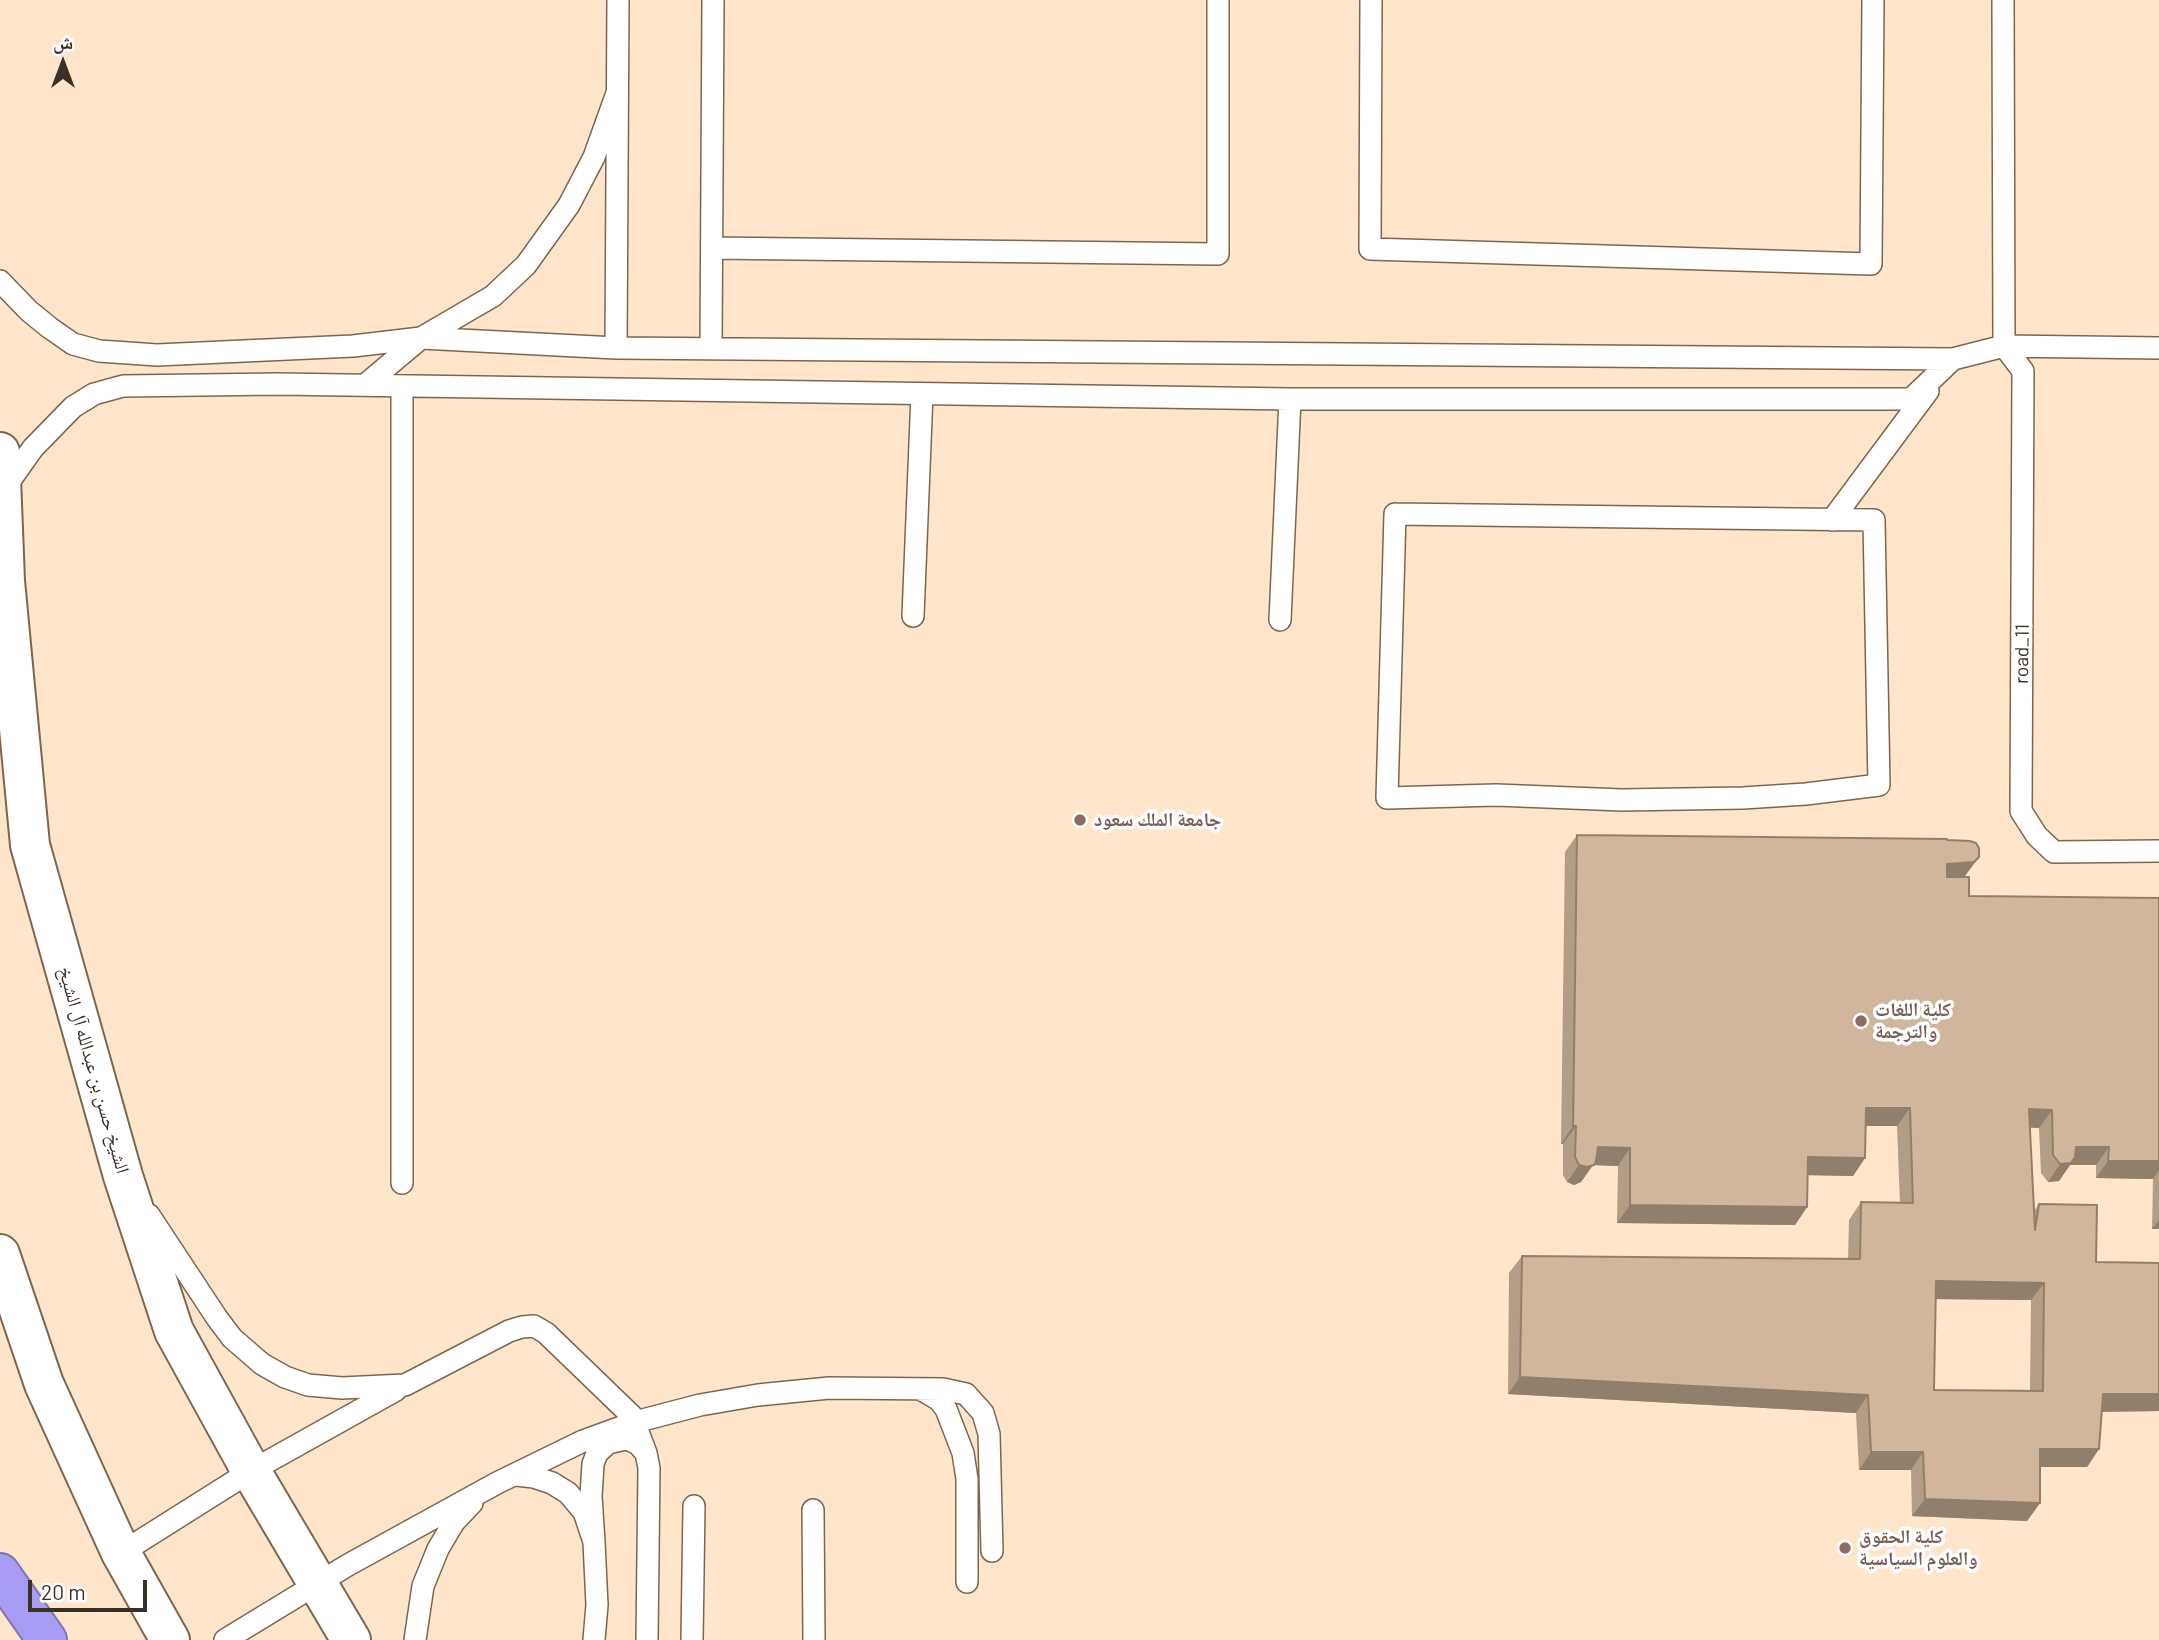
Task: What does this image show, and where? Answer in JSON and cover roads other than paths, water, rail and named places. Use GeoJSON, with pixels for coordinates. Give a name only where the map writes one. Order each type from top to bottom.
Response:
{"type":"FeatureCollection","features":[{"type":"Feature","properties":{"kind":"highway"},"geometry":{"type":"LineString","coordinates":[[0,1573],[47,1640]]}},
{"type":"Feature","properties":{"kind":"main road","name":"الشيخ حسن بن عبدالله آل الشيخ"},"geometry":{"type":"LineString","coordinates":[[0,452],[5,581],[30,845],[123,1176],[174,1331],[251,1471],[351,1640]]}},
{"type":"Feature","properties":{"kind":"main road"},"geometry":{"type":"LineString","coordinates":[[0,1254],[44,1384],[121,1553],[170,1640]]}},
{"type":"Feature","properties":{"kind":"lane"},"geometry":{"type":"LineString","coordinates":[[615,348],[618,0]]}},
{"type":"Feature","properties":{"kind":"lane"},"geometry":{"type":"LineString","coordinates":[[711,348],[713,0]]}},
{"type":"Feature","properties":{"kind":"lane"},"geometry":{"type":"LineString","coordinates":[[712,248],[1218,254],[1218,0]]}},
{"type":"Feature","properties":{"kind":"lane"},"geometry":{"type":"LineString","coordinates":[[1371,0],[1370,249],[1871,264],[1873,0]]}},
{"type":"Feature","properties":{"kind":"lane"},"geometry":{"type":"LineString","coordinates":[[2003,0],[2004,346]]}},
{"type":"Feature","properties":{"kind":"lane"},"geometry":{"type":"LineString","coordinates":[[365,385],[421,338],[493,296],[526,265],[569,205],[594,156],[617,93]]}},
{"type":"Feature","properties":{"kind":"lane"},"geometry":{"type":"LineString","coordinates":[[0,281],[29,311],[73,344],[99,351],[157,355],[353,346],[421,338],[615,348],[1953,359],[2004,346],[2159,348]]}},
{"type":"Feature","properties":{"kind":"lane","name":"road_11"},"geometry":{"type":"LineString","coordinates":[[2004,346],[2023,371],[2021,811],[2037,836],[2054,852],[2159,851]]}},
{"type":"Feature","properties":{"kind":"lane"},"geometry":{"type":"LineString","coordinates":[[2,491],[33,448],[73,407],[94,394],[123,386],[278,384],[1290,399],[1910,399],[1953,359]]}},
{"type":"Feature","properties":{"kind":"lane"},"geometry":{"type":"LineString","coordinates":[[1832,520],[1953,359]]}},
{"type":"Feature","properties":{"kind":"lane"},"geometry":{"type":"LineString","coordinates":[[402,386],[402,1183]]}},
{"type":"Feature","properties":{"kind":"lane"},"geometry":{"type":"LineString","coordinates":[[913,616],[922,394]]}},
{"type":"Feature","properties":{"kind":"lane"},"geometry":{"type":"LineString","coordinates":[[1280,620],[1290,399]]}},
{"type":"Feature","properties":{"kind":"lane"},"geometry":{"type":"LineString","coordinates":[[1395,514],[1832,520],[1874,520],[1879,785],[1806,794],[1729,798],[1622,800],[1496,795],[1387,797],[1395,514]]}},
{"type":"Feature","properties":{"kind":"lane"},"geometry":{"type":"LineString","coordinates":[[123,1176],[216,1318],[232,1338],[262,1364],[285,1377],[308,1385],[342,1388],[405,1385]]}},
{"type":"Feature","properties":{"kind":"lane"},"geometry":{"type":"LineString","coordinates":[[121,1553],[251,1471],[405,1385],[509,1331],[522,1326],[534,1326],[546,1333],[632,1416],[635,1422],[649,1468],[647,1640]]}},
{"type":"Feature","properties":{"kind":"lane"},"geometry":{"type":"LineString","coordinates":[[225,1640],[319,1583],[506,1479],[583,1441],[635,1422],[700,1405],[758,1395],[829,1388],[943,1389],[966,1394],[983,1413],[989,1434],[992,1551]]}},
{"type":"Feature","properties":{"kind":"lane"},"geometry":{"type":"LineString","coordinates":[[922,1390],[939,1400],[946,1409],[963,1453],[967,1479],[967,1581]]}},
{"type":"Feature","properties":{"kind":"lane"},"geometry":{"type":"LineString","coordinates":[[594,1640],[597,1605],[593,1464],[597,1453],[608,1443],[625,1439],[638,1444],[646,1453]]}},
{"type":"Feature","properties":{"kind":"lane"},"geometry":{"type":"LineString","coordinates":[[415,1640],[423,1586],[438,1549],[454,1522],[471,1504],[506,1479],[534,1477],[552,1483],[568,1493],[584,1512],[594,1542]]}},
{"type":"Feature","properties":{"kind":"lane"},"geometry":{"type":"LineString","coordinates":[[692,1640],[694,1506]]}},
{"type":"Feature","properties":{"kind":"lane"},"geometry":{"type":"LineString","coordinates":[[814,1510],[814,1640]]}},
{"type":"Feature","properties":{"kind":"place","name":"جامعة الملك سعود"},"geometry":{"type":"Point","coordinates":[1080,820]}},
{"type":"Feature","properties":{"kind":"place","name":"كلية اللغات والترجمة"},"geometry":{"type":"Point","coordinates":[1861,1021]}},
{"type":"Feature","properties":{"kind":"place","name":"كلية الحقوق والعلوم السياسية"},"geometry":{"type":"Point","coordinates":[1845,1548]}}]}
